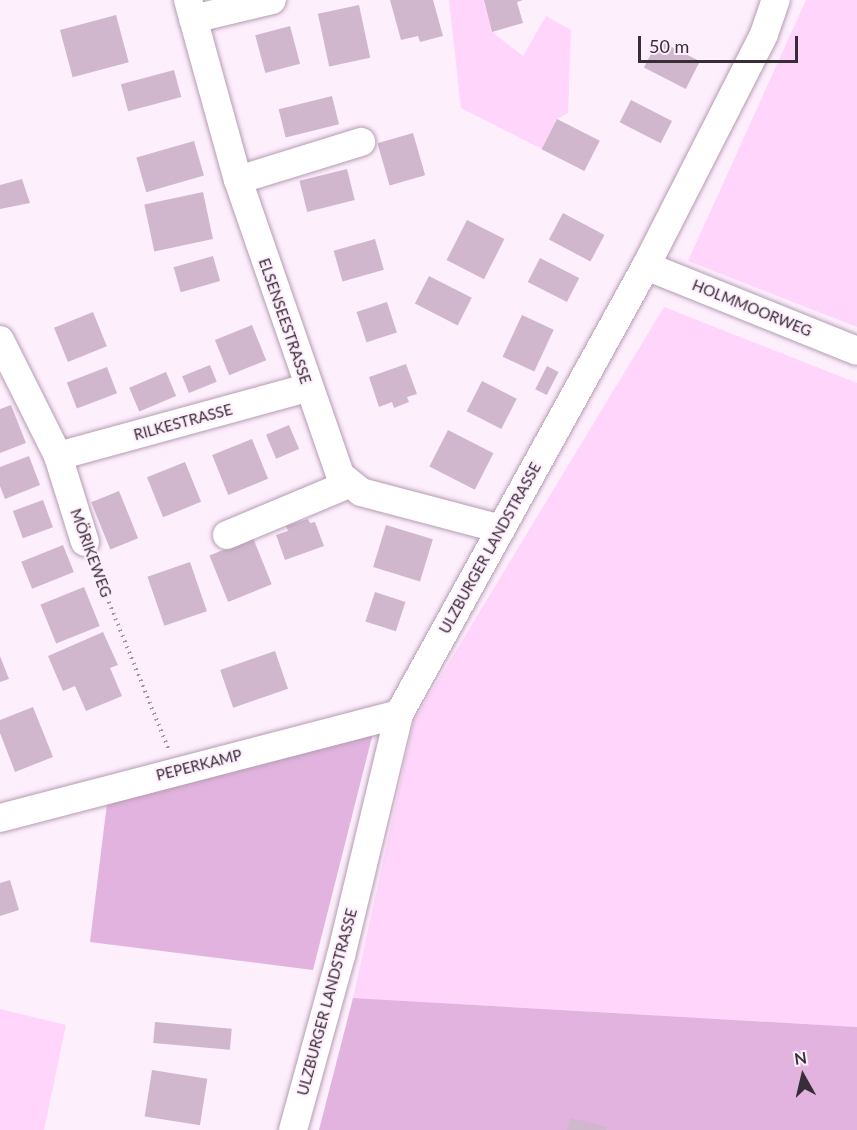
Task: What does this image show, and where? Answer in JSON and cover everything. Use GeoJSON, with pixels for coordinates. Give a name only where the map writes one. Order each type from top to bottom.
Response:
{"type":"FeatureCollection","features":[{"type":"Feature","properties":{"kind":"street"},"geometry":{"type":"LineString","coordinates":[[191,10],[272,0]]}},
{"type":"Feature","properties":{"kind":"street","name":"ULZBURGER LANDSTRASSE"},"geometry":{"type":"LineString","coordinates":[[293,1130],[341,956],[399,714],[646,266],[764,34],[776,0]]}},
{"type":"Feature","properties":{"kind":"street","name":"ELSENSEESTRASSE"},"geometry":{"type":"LineString","coordinates":[[191,10],[238,180],[307,388],[334,465],[349,484]]}},
{"type":"Feature","properties":{"kind":"street"},"geometry":{"type":"LineString","coordinates":[[238,180],[362,142]]}},
{"type":"Feature","properties":{"kind":"street","name":"HOLMMOORWEG"},"geometry":{"type":"LineString","coordinates":[[646,266],[857,351]]}},
{"type":"Feature","properties":{"kind":"street","name":"MÖRIKEWEG"},"geometry":{"type":"LineString","coordinates":[[0,340],[58,456],[85,542]]}},
{"type":"Feature","properties":{"kind":"street","name":"RILKESTRASSE"},"geometry":{"type":"LineString","coordinates":[[58,456],[307,388]]}},
{"type":"Feature","properties":{"kind":"street"},"geometry":{"type":"LineString","coordinates":[[227,535],[349,484],[361,492],[501,529]]}},
{"type":"Feature","properties":{"kind":"street","name":"PEPERKAMP"},"geometry":{"type":"LineString","coordinates":[[0,818],[177,770],[399,714]]}},
{"type":"Feature","properties":{"kind":"path","name":"MÖRIKEWEG"},"geometry":{"type":"LineString","coordinates":[[85,542],[177,770]]}},
{"type":"Feature","properties":{"kind":"shaded area"},"geometry":{"type":"Polygon","coordinates":[[[449,0],[484,0],[492,32],[523,56],[546,16],[571,30],[568,113],[557,119],[542,149],[461,108],[449,0]]]}},
{"type":"Feature","properties":{"kind":"shaded area"},"geometry":{"type":"Polygon","coordinates":[[[806,0],[857,0],[857,327],[688,261],[806,0]]]}},
{"type":"Feature","properties":{"kind":"shaded area"},"geometry":{"type":"Polygon","coordinates":[[[664,307],[857,383],[857,1027],[353,998],[414,720],[664,307]]]}},
{"type":"Feature","properties":{"kind":"shaded area"},"geometry":{"type":"Polygon","coordinates":[[[373,733],[313,970],[90,942],[108,795],[373,733]]]}},
{"type":"Feature","properties":{"kind":"shaded area"},"geometry":{"type":"Polygon","coordinates":[[[353,998],[857,1027],[857,1130],[319,1130],[353,998]]]}},
{"type":"Feature","properties":{"kind":"shaded area"},"geometry":{"type":"Polygon","coordinates":[[[0,1009],[66,1025],[44,1130],[0,1130],[0,1009]]]}},
{"type":"Feature","properties":{"kind":"building"},"geometry":{"type":"Polygon","coordinates":[[[390,0],[433,0],[443,36],[420,42],[418,36],[401,40],[390,0]]]}},
{"type":"Feature","properties":{"kind":"building"},"geometry":{"type":"Polygon","coordinates":[[[484,0],[523,0],[517,2],[523,23],[492,32],[484,0]]]}},
{"type":"Feature","properties":{"kind":"building"},"geometry":{"type":"Polygon","coordinates":[[[359,5],[370,58],[329,67],[318,14],[359,5]]]}},
{"type":"Feature","properties":{"kind":"building"},"geometry":{"type":"Polygon","coordinates":[[[116,15],[129,62],[73,77],[60,30],[116,15]]]}},
{"type":"Feature","properties":{"kind":"building"},"geometry":{"type":"Polygon","coordinates":[[[290,26],[300,64],[265,73],[255,35],[290,26]]]}},
{"type":"Feature","properties":{"kind":"building"},"geometry":{"type":"Polygon","coordinates":[[[658,40],[700,61],[686,89],[644,68],[658,40]]]}},
{"type":"Feature","properties":{"kind":"building"},"geometry":{"type":"Polygon","coordinates":[[[174,70],[181,97],[128,111],[121,84],[174,70]]]}},
{"type":"Feature","properties":{"kind":"building"},"geometry":{"type":"Polygon","coordinates":[[[332,96],[339,124],[286,137],[279,109],[332,96]]]}},
{"type":"Feature","properties":{"kind":"building"},"geometry":{"type":"Polygon","coordinates":[[[631,100],[672,121],[661,143],[620,122],[631,100]]]}},
{"type":"Feature","properties":{"kind":"building"},"geometry":{"type":"Polygon","coordinates":[[[557,119],[600,141],[584,171],[542,149],[557,119]]]}},
{"type":"Feature","properties":{"kind":"building"},"geometry":{"type":"Polygon","coordinates":[[[413,133],[425,175],[390,185],[377,143],[413,133]]]}},
{"type":"Feature","properties":{"kind":"building"},"geometry":{"type":"Polygon","coordinates":[[[194,141],[204,176],[146,192],[136,158],[194,141]]]}},
{"type":"Feature","properties":{"kind":"building"},"geometry":{"type":"Polygon","coordinates":[[[347,169],[355,200],[307,212],[299,181],[347,169]]]}},
{"type":"Feature","properties":{"kind":"building"},"geometry":{"type":"Polygon","coordinates":[[[22,179],[30,203],[0,209],[0,185],[22,179]]]}},
{"type":"Feature","properties":{"kind":"building"},"geometry":{"type":"Polygon","coordinates":[[[203,192],[213,239],[154,251],[144,204],[203,192]]]}},
{"type":"Feature","properties":{"kind":"building"},"geometry":{"type":"Polygon","coordinates":[[[563,213],[604,235],[590,262],[549,239],[563,213]]]}},
{"type":"Feature","properties":{"kind":"building"},"geometry":{"type":"Polygon","coordinates":[[[467,220],[504,239],[484,279],[447,260],[467,220]]]}},
{"type":"Feature","properties":{"kind":"building"},"geometry":{"type":"Polygon","coordinates":[[[375,239],[384,270],[342,282],[334,251],[375,239]]]}},
{"type":"Feature","properties":{"kind":"building"},"geometry":{"type":"Polygon","coordinates":[[[213,256],[220,281],[181,292],[174,267],[213,256]]]}},
{"type":"Feature","properties":{"kind":"building"},"geometry":{"type":"Polygon","coordinates":[[[540,258],[579,278],[567,302],[528,282],[540,258]]]}},
{"type":"Feature","properties":{"kind":"building"},"geometry":{"type":"Polygon","coordinates":[[[429,276],[472,298],[458,325],[415,304],[429,276]]]}},
{"type":"Feature","properties":{"kind":"building"},"geometry":{"type":"Polygon","coordinates":[[[387,302],[397,332],[366,342],[357,312],[387,302]]]}},
{"type":"Feature","properties":{"kind":"building"},"geometry":{"type":"Polygon","coordinates":[[[93,312],[107,346],[68,362],[54,328],[93,312]]]}},
{"type":"Feature","properties":{"kind":"building"},"geometry":{"type":"Polygon","coordinates":[[[522,315],[554,330],[534,371],[503,357],[522,315]]]}},
{"type":"Feature","properties":{"kind":"building"},"geometry":{"type":"Polygon","coordinates":[[[252,325],[266,360],[229,375],[215,340],[252,325]]]}},
{"type":"Feature","properties":{"kind":"building"},"geometry":{"type":"Polygon","coordinates":[[[406,364],[417,394],[407,397],[409,402],[394,408],[392,402],[379,407],[369,377],[406,364]]]}},
{"type":"Feature","properties":{"kind":"building"},"geometry":{"type":"Polygon","coordinates":[[[210,365],[217,382],[189,393],[182,376],[210,365]]]}},
{"type":"Feature","properties":{"kind":"building"},"geometry":{"type":"Polygon","coordinates":[[[547,366],[559,372],[547,395],[535,389],[547,366]]]}},
{"type":"Feature","properties":{"kind":"building"},"geometry":{"type":"Polygon","coordinates":[[[107,367],[117,393],[77,409],[67,382],[107,367]]]}},
{"type":"Feature","properties":{"kind":"building"},"geometry":{"type":"Polygon","coordinates":[[[166,372],[176,396],[139,412],[129,388],[166,372]]]}},
{"type":"Feature","properties":{"kind":"building"},"geometry":{"type":"Polygon","coordinates":[[[482,381],[517,399],[501,429],[467,411],[482,381]]]}},
{"type":"Feature","properties":{"kind":"building"},"geometry":{"type":"Polygon","coordinates":[[[11,405],[26,443],[0,453],[0,409],[11,405]]]}},
{"type":"Feature","properties":{"kind":"building"},"geometry":{"type":"Polygon","coordinates":[[[289,425],[299,449],[276,459],[266,435],[289,425]]]}},
{"type":"Feature","properties":{"kind":"building"},"geometry":{"type":"Polygon","coordinates":[[[448,430],[493,453],[475,490],[429,467],[448,430]]]}},
{"type":"Feature","properties":{"kind":"building"},"geometry":{"type":"Polygon","coordinates":[[[252,439],[268,479],[228,495],[212,455],[252,439]]]}},
{"type":"Feature","properties":{"kind":"building"},"geometry":{"type":"Polygon","coordinates":[[[29,456],[40,485],[5,499],[0,486],[0,467],[29,456]]]}},
{"type":"Feature","properties":{"kind":"building"},"geometry":{"type":"Polygon","coordinates":[[[185,462],[201,502],[163,517],[147,477],[185,462]]]}},
{"type":"Feature","properties":{"kind":"building"},"geometry":{"type":"Polygon","coordinates":[[[119,491],[138,538],[110,550],[91,502],[119,491]]]}},
{"type":"Feature","properties":{"kind":"building"},"geometry":{"type":"Polygon","coordinates":[[[43,500],[53,527],[23,538],[13,511],[43,500]]]}},
{"type":"Feature","properties":{"kind":"building"},"geometry":{"type":"Polygon","coordinates":[[[308,519],[310,523],[315,522],[324,546],[285,560],[276,535],[288,531],[286,526],[308,519]]]}},
{"type":"Feature","properties":{"kind":"building"},"geometry":{"type":"Polygon","coordinates":[[[386,525],[433,539],[420,581],[373,567],[386,525]]]}},
{"type":"Feature","properties":{"kind":"building"},"geometry":{"type":"Polygon","coordinates":[[[253,538],[272,584],[228,602],[209,556],[253,538]]]}},
{"type":"Feature","properties":{"kind":"building"},"geometry":{"type":"Polygon","coordinates":[[[63,545],[74,572],[32,589],[21,562],[63,545]]]}},
{"type":"Feature","properties":{"kind":"building"},"geometry":{"type":"Polygon","coordinates":[[[190,562],[207,611],[164,626],[147,577],[190,562]]]}},
{"type":"Feature","properties":{"kind":"building"},"geometry":{"type":"Polygon","coordinates":[[[84,587],[100,626],[56,644],[40,605],[84,587]]]}},
{"type":"Feature","properties":{"kind":"building"},"geometry":{"type":"Polygon","coordinates":[[[375,592],[405,602],[396,631],[365,621],[375,592]]]}},
{"type":"Feature","properties":{"kind":"building"},"geometry":{"type":"Polygon","coordinates":[[[103,632],[118,665],[110,668],[122,696],[86,711],[75,686],[63,691],[48,656],[103,632]]]}},
{"type":"Feature","properties":{"kind":"building"},"geometry":{"type":"Polygon","coordinates":[[[275,651],[288,689],[233,708],[220,670],[275,651]]]}},
{"type":"Feature","properties":{"kind":"building"},"geometry":{"type":"Polygon","coordinates":[[[0,656],[9,679],[0,682],[0,656]]]}},
{"type":"Feature","properties":{"kind":"building"},"geometry":{"type":"Polygon","coordinates":[[[33,707],[53,757],[15,772],[0,733],[0,720],[33,707]]]}},
{"type":"Feature","properties":{"kind":"building"},"geometry":{"type":"Polygon","coordinates":[[[10,880],[19,910],[0,916],[0,883],[10,880]]]}},
{"type":"Feature","properties":{"kind":"building"},"geometry":{"type":"Polygon","coordinates":[[[155,1022],[232,1029],[230,1050],[153,1043],[155,1022]]]}},
{"type":"Feature","properties":{"kind":"building"},"geometry":{"type":"Polygon","coordinates":[[[152,1070],[207,1079],[200,1125],[145,1116],[152,1070]]]}},
{"type":"Feature","properties":{"kind":"building"},"geometry":{"type":"Polygon","coordinates":[[[570,1118],[607,1127],[606,1130],[567,1130],[570,1118]]]}}]}
